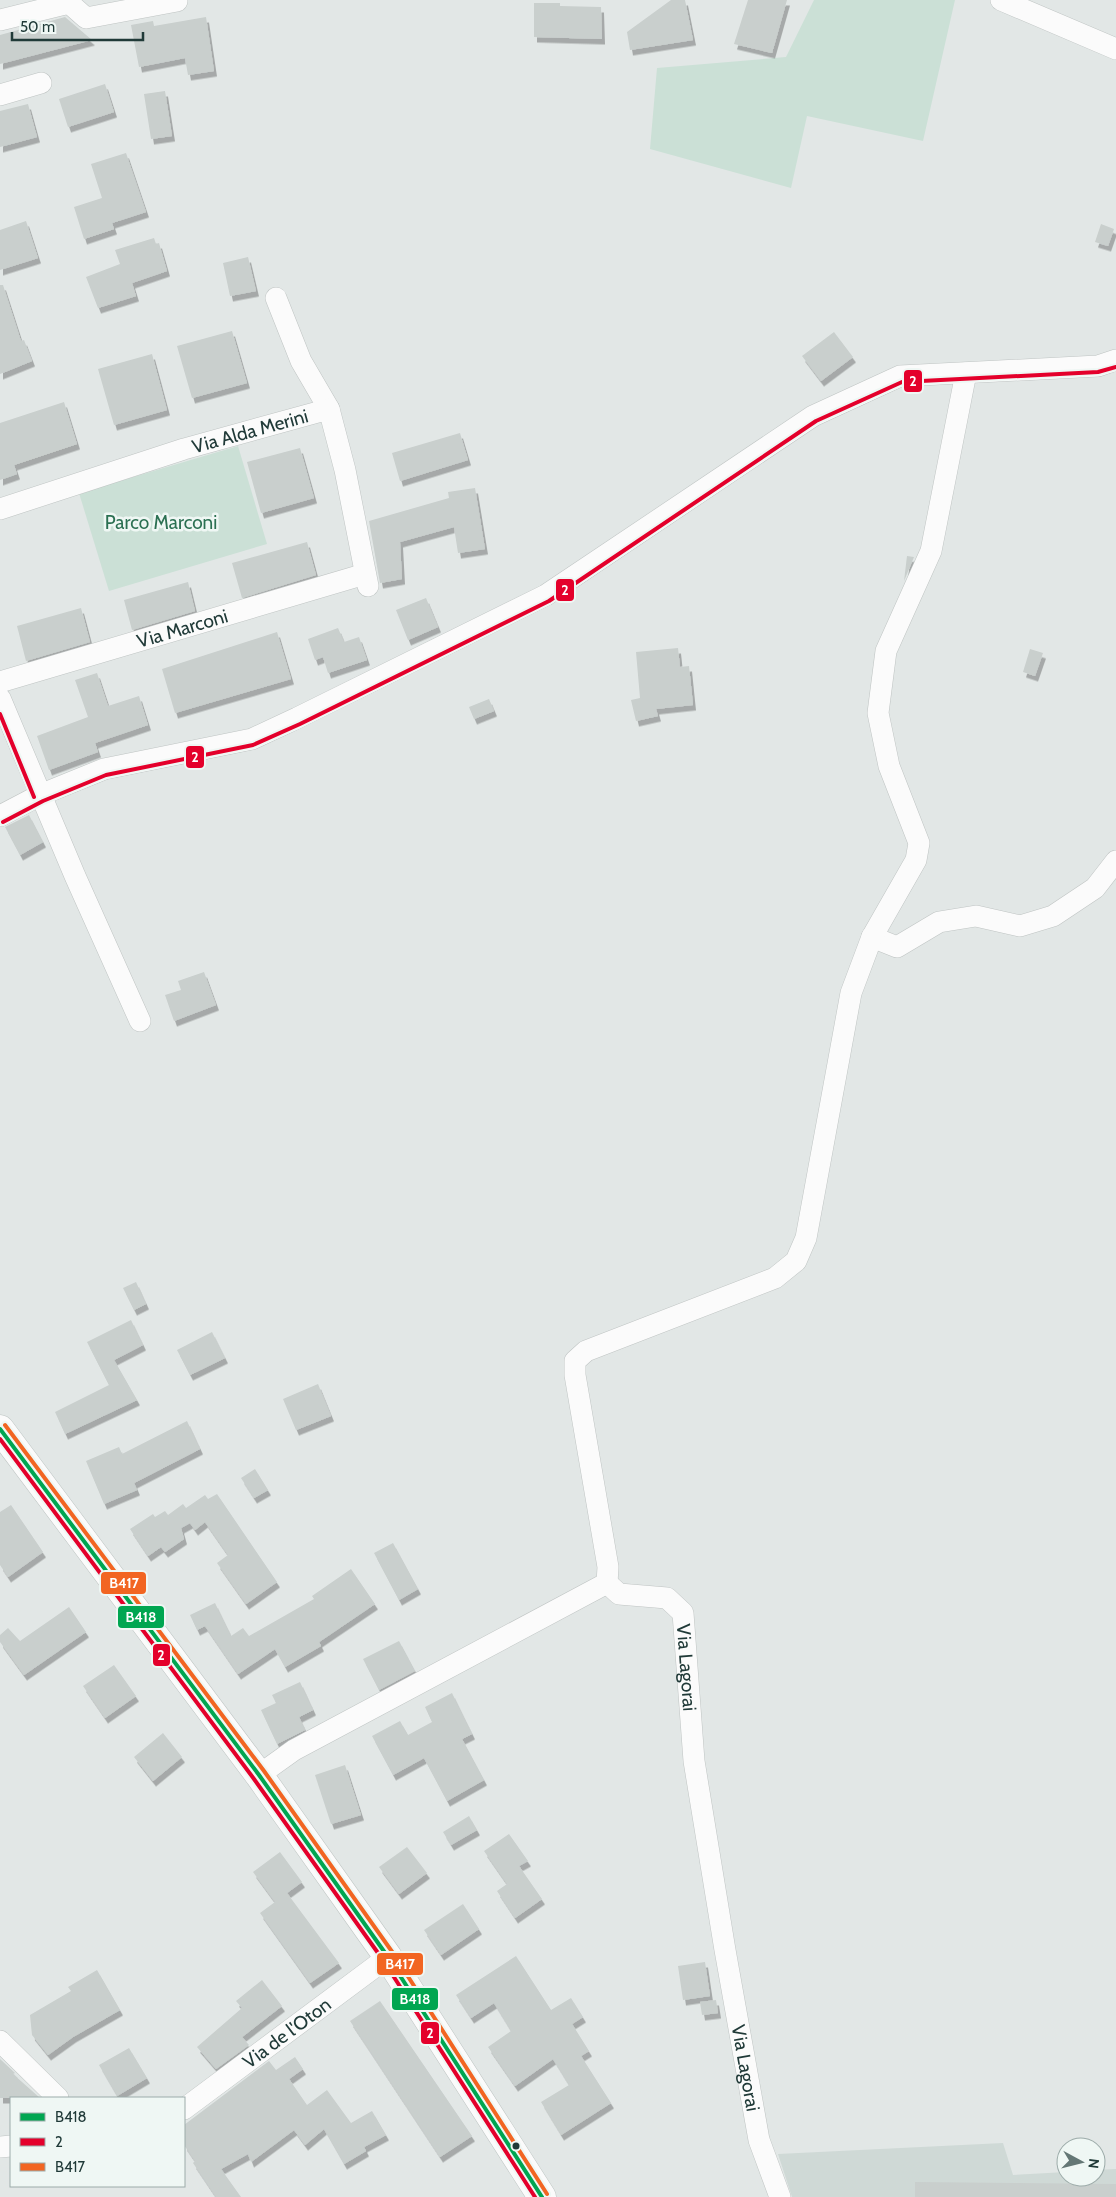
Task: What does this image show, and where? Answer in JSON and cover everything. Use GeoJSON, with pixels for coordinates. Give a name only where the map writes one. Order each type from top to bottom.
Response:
{"type":"FeatureCollection","features":[{"type":"Feature","properties":{"kind":"main road"},"geometry":{"type":"LineString","coordinates":[[0,1429],[259,1774],[388,1957],[542,2197]]}},
{"type":"Feature","properties":{"kind":"street"},"geometry":{"type":"LineString","coordinates":[[1001,0],[1116,49]]}},
{"type":"Feature","properties":{"kind":"street"},"geometry":{"type":"LineString","coordinates":[[0,20],[69,3],[86,18],[177,1]]}},
{"type":"Feature","properties":{"kind":"street"},"geometry":{"type":"LineString","coordinates":[[0,95],[42,83]]}},
{"type":"Feature","properties":{"kind":"street"},"geometry":{"type":"LineString","coordinates":[[276,298],[301,361],[329,409]]}},
{"type":"Feature","properties":{"kind":"street"},"geometry":{"type":"LineString","coordinates":[[0,816],[40,795],[104,769],[252,739],[297,718],[546,595],[814,416],[900,376],[1098,366],[1116,360]]}},
{"type":"Feature","properties":{"kind":"street"},"geometry":{"type":"LineString","coordinates":[[259,1774],[294,1750],[607,1583],[608,1567],[575,1375],[575,1361],[586,1351],[775,1278],[796,1261],[806,1238],[851,993],[872,937],[916,860],[919,843],[889,766],[878,713],[886,651],[931,551],[966,373]]}},
{"type":"Feature","properties":{"kind":"street","name":"Via Alda Merini"},"geometry":{"type":"LineString","coordinates":[[0,509],[184,449],[329,409],[345,470],[366,580]]}},
{"type":"Feature","properties":{"kind":"street","name":"Via Marconi"},"geometry":{"type":"LineString","coordinates":[[0,682],[366,580]]}},
{"type":"Feature","properties":{"kind":"street"},"geometry":{"type":"LineString","coordinates":[[0,698],[40,795],[140,1021]]}},
{"type":"Feature","properties":{"kind":"street"},"geometry":{"type":"LineString","coordinates":[[872,937],[897,947],[939,922],[976,916],[1020,926],[1053,916],[1094,888],[1116,861]]}},
{"type":"Feature","properties":{"kind":"street","name":"Via Lagorai"},"geometry":{"type":"LineString","coordinates":[[607,1583],[619,1594],[668,1598],[682,1613],[694,1761],[725,1950],[759,2140],[780,2197]]}},
{"type":"Feature","properties":{"kind":"street","name":"Via de l'Oton"},"geometry":{"type":"LineString","coordinates":[[185,2108],[388,1957]]}},
{"type":"Feature","properties":{"kind":"street"},"geometry":{"type":"LineString","coordinates":[[0,2040],[57,2097]]}},
{"type":"Feature","properties":{"kind":"shaded area"},"geometry":{"type":"Polygon","coordinates":[[[1003,2143],[1013,2175],[1056,2173],[1056,2187],[1106,2187],[1106,2170],[1116,2169],[1116,2197],[792,2197],[778,2154],[1003,2143]]]}},
{"type":"Feature","properties":{"kind":"green space"},"geometry":{"type":"Polygon","coordinates":[[[814,0],[955,0],[923,141],[807,116],[791,188],[650,149],[657,68],[786,57],[814,0]]]}},
{"type":"Feature","properties":{"kind":"green space","name":"Parco Marconi"},"geometry":{"type":"Polygon","coordinates":[[[238,446],[267,544],[109,591],[79,493],[238,446]]]}},
{"type":"Feature","properties":{"kind":"building"},"geometry":{"type":"Polygon","coordinates":[[[671,0],[685,0],[693,40],[630,50],[627,32],[671,0]]]}},
{"type":"Feature","properties":{"kind":"building"},"geometry":{"type":"Polygon","coordinates":[[[748,0],[787,0],[772,53],[734,44],[748,0]]]}},
{"type":"Feature","properties":{"kind":"building"},"geometry":{"type":"Polygon","coordinates":[[[534,3],[560,3],[560,6],[601,7],[602,39],[534,37],[534,3]]]}},
{"type":"Feature","properties":{"kind":"building"},"geometry":{"type":"Polygon","coordinates":[[[65,17],[92,40],[0,64],[0,35],[65,17]]]}},
{"type":"Feature","properties":{"kind":"building"},"geometry":{"type":"Polygon","coordinates":[[[206,17],[214,71],[188,75],[185,58],[139,67],[131,25],[153,21],[154,26],[206,17]]]}},
{"type":"Feature","properties":{"kind":"building"},"geometry":{"type":"Polygon","coordinates":[[[105,84],[114,112],[68,127],[59,99],[105,84]]]}},
{"type":"Feature","properties":{"kind":"building"},"geometry":{"type":"Polygon","coordinates":[[[165,91],[172,136],[151,139],[144,94],[165,91]]]}},
{"type":"Feature","properties":{"kind":"building"},"geometry":{"type":"Polygon","coordinates":[[[28,104],[37,137],[0,147],[0,111],[28,104]]]}},
{"type":"Feature","properties":{"kind":"building"},"geometry":{"type":"Polygon","coordinates":[[[126,153],[146,212],[112,223],[114,229],[84,239],[74,207],[102,198],[91,164],[126,153]]]}},
{"type":"Feature","properties":{"kind":"building"},"geometry":{"type":"Polygon","coordinates":[[[26,221],[38,258],[0,270],[0,230],[26,221]]]}},
{"type":"Feature","properties":{"kind":"building"},"geometry":{"type":"Polygon","coordinates":[[[1101,224],[1114,229],[1108,246],[1095,242],[1101,224]]]}},
{"type":"Feature","properties":{"kind":"building"},"geometry":{"type":"Polygon","coordinates":[[[154,238],[156,244],[159,243],[167,271],[132,283],[136,296],[98,308],[86,277],[120,264],[115,250],[154,238]]]}},
{"type":"Feature","properties":{"kind":"building"},"geometry":{"type":"Polygon","coordinates":[[[248,257],[256,291],[230,296],[223,263],[248,257]]]}},
{"type":"Feature","properties":{"kind":"building"},"geometry":{"type":"Polygon","coordinates":[[[0,285],[3,285],[21,341],[24,340],[32,361],[0,374],[0,285]]]}},
{"type":"Feature","properties":{"kind":"building"},"geometry":{"type":"Polygon","coordinates":[[[232,331],[247,383],[192,398],[177,346],[232,331]]]}},
{"type":"Feature","properties":{"kind":"building"},"geometry":{"type":"Polygon","coordinates":[[[834,332],[853,357],[821,381],[802,356],[834,332]]]}},
{"type":"Feature","properties":{"kind":"building"},"geometry":{"type":"Polygon","coordinates":[[[152,354],[167,410],[114,425],[98,369],[152,354]]]}},
{"type":"Feature","properties":{"kind":"building"},"geometry":{"type":"Polygon","coordinates":[[[64,402],[77,444],[14,465],[17,474],[0,480],[0,423],[64,402]]]}},
{"type":"Feature","properties":{"kind":"building"},"geometry":{"type":"Polygon","coordinates":[[[460,433],[468,460],[400,481],[392,453],[460,433]]]}},
{"type":"Feature","properties":{"kind":"building"},"geometry":{"type":"Polygon","coordinates":[[[300,448],[314,498],[261,513],[247,462],[300,448]]]}},
{"type":"Feature","properties":{"kind":"building"},"geometry":{"type":"Polygon","coordinates":[[[475,488],[485,549],[458,553],[454,527],[400,542],[402,579],[380,583],[369,521],[449,498],[448,492],[475,488]]]}},
{"type":"Feature","properties":{"kind":"building"},"geometry":{"type":"Polygon","coordinates":[[[307,542],[316,575],[242,598],[232,563],[307,542]]]}},
{"type":"Feature","properties":{"kind":"building"},"geometry":{"type":"Polygon","coordinates":[[[907,556],[914,557],[904,581],[907,556]]]}},
{"type":"Feature","properties":{"kind":"building"},"geometry":{"type":"Polygon","coordinates":[[[188,582],[195,611],[132,630],[124,600],[188,582]]]}},
{"type":"Feature","properties":{"kind":"building"},"geometry":{"type":"Polygon","coordinates":[[[426,598],[438,627],[408,640],[396,610],[426,598]]]}},
{"type":"Feature","properties":{"kind":"building"},"geometry":{"type":"Polygon","coordinates":[[[81,608],[90,642],[26,661],[17,626],[81,608]]]}},
{"type":"Feature","properties":{"kind":"building"},"geometry":{"type":"Polygon","coordinates":[[[338,628],[344,642],[359,637],[367,660],[328,673],[323,657],[315,660],[308,639],[338,628]]]}},
{"type":"Feature","properties":{"kind":"building"},"geometry":{"type":"Polygon","coordinates":[[[277,632],[291,679],[175,713],[162,669],[277,632]]]}},
{"type":"Feature","properties":{"kind":"building"},"geometry":{"type":"Polygon","coordinates":[[[678,648],[680,667],[689,666],[693,705],[656,709],[658,716],[636,721],[631,700],[640,698],[636,652],[678,648]]]}},
{"type":"Feature","properties":{"kind":"building"},"geometry":{"type":"Polygon","coordinates":[[[1030,649],[1043,653],[1035,676],[1023,672],[1030,649]]]}},
{"type":"Feature","properties":{"kind":"building"},"geometry":{"type":"Polygon","coordinates":[[[97,673],[108,706],[139,696],[148,725],[95,743],[98,752],[49,770],[37,736],[88,717],[75,680],[97,673]]]}},
{"type":"Feature","properties":{"kind":"building"},"geometry":{"type":"Polygon","coordinates":[[[489,699],[494,711],[474,719],[469,707],[489,699]]]}},
{"type":"Feature","properties":{"kind":"building"},"geometry":{"type":"Polygon","coordinates":[[[29,815],[43,842],[20,855],[5,827],[29,815]]]}},
{"type":"Feature","properties":{"kind":"building"},"geometry":{"type":"Polygon","coordinates":[[[204,972],[216,1005],[174,1021],[165,995],[181,990],[178,981],[204,972]]]}},
{"type":"Feature","properties":{"kind":"building"},"geometry":{"type":"Polygon","coordinates":[[[136,1282],[146,1304],[134,1310],[123,1288],[136,1282]]]}},
{"type":"Feature","properties":{"kind":"building"},"geometry":{"type":"Polygon","coordinates":[[[131,1320],[143,1345],[114,1360],[137,1400],[65,1434],[55,1412],[109,1385],[87,1342],[131,1320]]]}},
{"type":"Feature","properties":{"kind":"building"},"geometry":{"type":"Polygon","coordinates":[[[212,1332],[225,1358],[190,1375],[177,1350],[212,1332]]]}},
{"type":"Feature","properties":{"kind":"building"},"geometry":{"type":"Polygon","coordinates":[[[318,1384],[331,1416],[296,1430],[283,1399],[318,1384]]]}},
{"type":"Feature","properties":{"kind":"building"},"geometry":{"type":"Polygon","coordinates":[[[187,1421],[200,1449],[134,1483],[137,1490],[104,1504],[86,1461],[119,1447],[122,1454],[187,1421]]]}},
{"type":"Feature","properties":{"kind":"building"},"geometry":{"type":"Polygon","coordinates":[[[255,1469],[268,1490],[254,1498],[241,1478],[255,1469]]]}},
{"type":"Feature","properties":{"kind":"building"},"geometry":{"type":"Polygon","coordinates":[[[217,1494],[277,1582],[246,1604],[217,1563],[228,1555],[205,1522],[195,1530],[190,1523],[181,1528],[184,1539],[165,1552],[161,1547],[148,1556],[130,1529],[153,1514],[155,1517],[165,1511],[168,1515],[183,1504],[186,1508],[205,1495],[208,1499],[217,1494]]]}},
{"type":"Feature","properties":{"kind":"building"},"geometry":{"type":"Polygon","coordinates":[[[11,1505],[43,1552],[8,1577],[0,1565],[0,1512],[11,1505]]]}},
{"type":"Feature","properties":{"kind":"building"},"geometry":{"type":"Polygon","coordinates":[[[393,1543],[418,1589],[399,1600],[374,1553],[393,1543]]]}},
{"type":"Feature","properties":{"kind":"building"},"geometry":{"type":"Polygon","coordinates":[[[351,1569],[375,1604],[319,1642],[321,1646],[285,1667],[275,1649],[238,1674],[205,1626],[197,1630],[190,1615],[215,1603],[231,1636],[243,1628],[249,1636],[314,1599],[312,1596],[351,1569]]]}},
{"type":"Feature","properties":{"kind":"building"},"geometry":{"type":"Polygon","coordinates":[[[69,1607],[86,1632],[24,1675],[0,1642],[0,1635],[8,1628],[20,1641],[69,1607]]]}},
{"type":"Feature","properties":{"kind":"building"},"geometry":{"type":"Polygon","coordinates":[[[399,1641],[415,1671],[379,1690],[363,1659],[399,1641]]]}},
{"type":"Feature","properties":{"kind":"building"},"geometry":{"type":"Polygon","coordinates":[[[114,1665],[136,1696],[105,1718],[83,1686],[114,1665]]]}},
{"type":"Feature","properties":{"kind":"building"},"geometry":{"type":"Polygon","coordinates":[[[300,1682],[313,1710],[299,1717],[305,1730],[277,1744],[261,1710],[276,1703],[272,1695],[300,1682]]]}},
{"type":"Feature","properties":{"kind":"building"},"geometry":{"type":"Polygon","coordinates":[[[452,1693],[472,1734],[462,1739],[484,1780],[447,1801],[424,1758],[393,1775],[372,1736],[400,1721],[408,1735],[432,1722],[425,1707],[452,1693]]]}},
{"type":"Feature","properties":{"kind":"building"},"geometry":{"type":"Polygon","coordinates":[[[163,1733],[182,1757],[153,1781],[134,1757],[163,1733]]]}},
{"type":"Feature","properties":{"kind":"building"},"geometry":{"type":"Polygon","coordinates":[[[345,1765],[361,1815],[331,1824],[315,1775],[345,1765]]]}},
{"type":"Feature","properties":{"kind":"building"},"geometry":{"type":"Polygon","coordinates":[[[469,1816],[477,1830],[451,1845],[443,1832],[469,1816]]]}},
{"type":"Feature","properties":{"kind":"building"},"geometry":{"type":"Polygon","coordinates":[[[509,1834],[528,1861],[519,1866],[542,1899],[515,1918],[497,1891],[507,1884],[484,1851],[509,1834]]]}},
{"type":"Feature","properties":{"kind":"building"},"geometry":{"type":"Polygon","coordinates":[[[407,1847],[427,1873],[399,1894],[379,1867],[407,1847]]]}},
{"type":"Feature","properties":{"kind":"building"},"geometry":{"type":"Polygon","coordinates":[[[280,1852],[302,1882],[287,1893],[339,1963],[310,1983],[260,1913],[275,1902],[253,1872],[280,1852]]]}},
{"type":"Feature","properties":{"kind":"building"},"geometry":{"type":"Polygon","coordinates":[[[463,1904],[479,1929],[441,1955],[424,1930],[463,1904]]]}},
{"type":"Feature","properties":{"kind":"building"},"geometry":{"type":"Polygon","coordinates":[[[516,1956],[551,2010],[571,1998],[583,2017],[572,2024],[589,2051],[581,2056],[611,2103],[561,2135],[541,2102],[569,2085],[553,2059],[515,2086],[488,2047],[511,2031],[494,2003],[471,2018],[456,1995],[516,1956]]]}},
{"type":"Feature","properties":{"kind":"building"},"geometry":{"type":"Polygon","coordinates":[[[705,1962],[710,1996],[683,2000],[678,1966],[705,1962]]]}},
{"type":"Feature","properties":{"kind":"building"},"geometry":{"type":"Polygon","coordinates":[[[97,1970],[120,2010],[73,2037],[48,2055],[32,2035],[30,2015],[71,1991],[68,1987],[97,1970]]]}},
{"type":"Feature","properties":{"kind":"building"},"geometry":{"type":"Polygon","coordinates":[[[262,1980],[282,2006],[242,2037],[249,2045],[216,2069],[197,2047],[242,2008],[236,2001],[262,1980]]]}},
{"type":"Feature","properties":{"kind":"building"},"geometry":{"type":"Polygon","coordinates":[[[716,2000],[718,2013],[702,2015],[700,2002],[716,2000]]]}},
{"type":"Feature","properties":{"kind":"building"},"geometry":{"type":"Polygon","coordinates":[[[380,2001],[472,2136],[440,2157],[350,2021],[380,2001]]]}},
{"type":"Feature","properties":{"kind":"building"},"geometry":{"type":"Polygon","coordinates":[[[129,2048],[147,2078],[117,2096],[99,2065],[129,2048]]]}},
{"type":"Feature","properties":{"kind":"building"},"geometry":{"type":"Polygon","coordinates":[[[295,2057],[303,2069],[289,2079],[307,2105],[327,2090],[351,2123],[372,2111],[386,2135],[364,2147],[366,2151],[344,2164],[324,2129],[305,2145],[294,2130],[251,2162],[248,2154],[221,2169],[241,2197],[216,2197],[193,2163],[195,2161],[185,2146],[185,2124],[269,2061],[276,2070],[295,2057]]]}},
{"type":"Feature","properties":{"kind":"building"},"geometry":{"type":"Polygon","coordinates":[[[0,2059],[15,2073],[13,2074],[39,2097],[0,2098],[0,2059]]]}},
{"type":"Feature","properties":{"kind":"building"},"geometry":{"type":"Polygon","coordinates":[[[915,2182],[1056,2183],[1056,2187],[1106,2187],[1106,2184],[1116,2184],[1116,2197],[915,2197],[915,2182]]]}},
{"type":"Feature","properties":{"kind":"transit line","name":"2"},"geometry":{"type":"LineString","coordinates":[[3,822],[43,801],[106,775],[253,745],[300,724],[549,601],[816,421],[902,382],[1098,372],[1116,367]]}},
{"type":"Feature","properties":{"kind":"transit line","name":"2"},"geometry":{"type":"LineString","coordinates":[[0,714],[34,797]]}},
{"type":"Feature","properties":{"kind":"transit line","name":"B417"},"geometry":{"type":"LineString","coordinates":[[5,1425],[264,1771],[393,1953],[547,2194]]}},
{"type":"Feature","properties":{"kind":"transit line","name":"B418"},"geometry":{"type":"LineString","coordinates":[[0,1429],[259,1775],[388,1957],[542,2197]]}},
{"type":"Feature","properties":{"kind":"transit line","name":"2"},"geometry":{"type":"LineString","coordinates":[[0,1439],[254,1779],[383,1960],[535,2197]]}}]}
